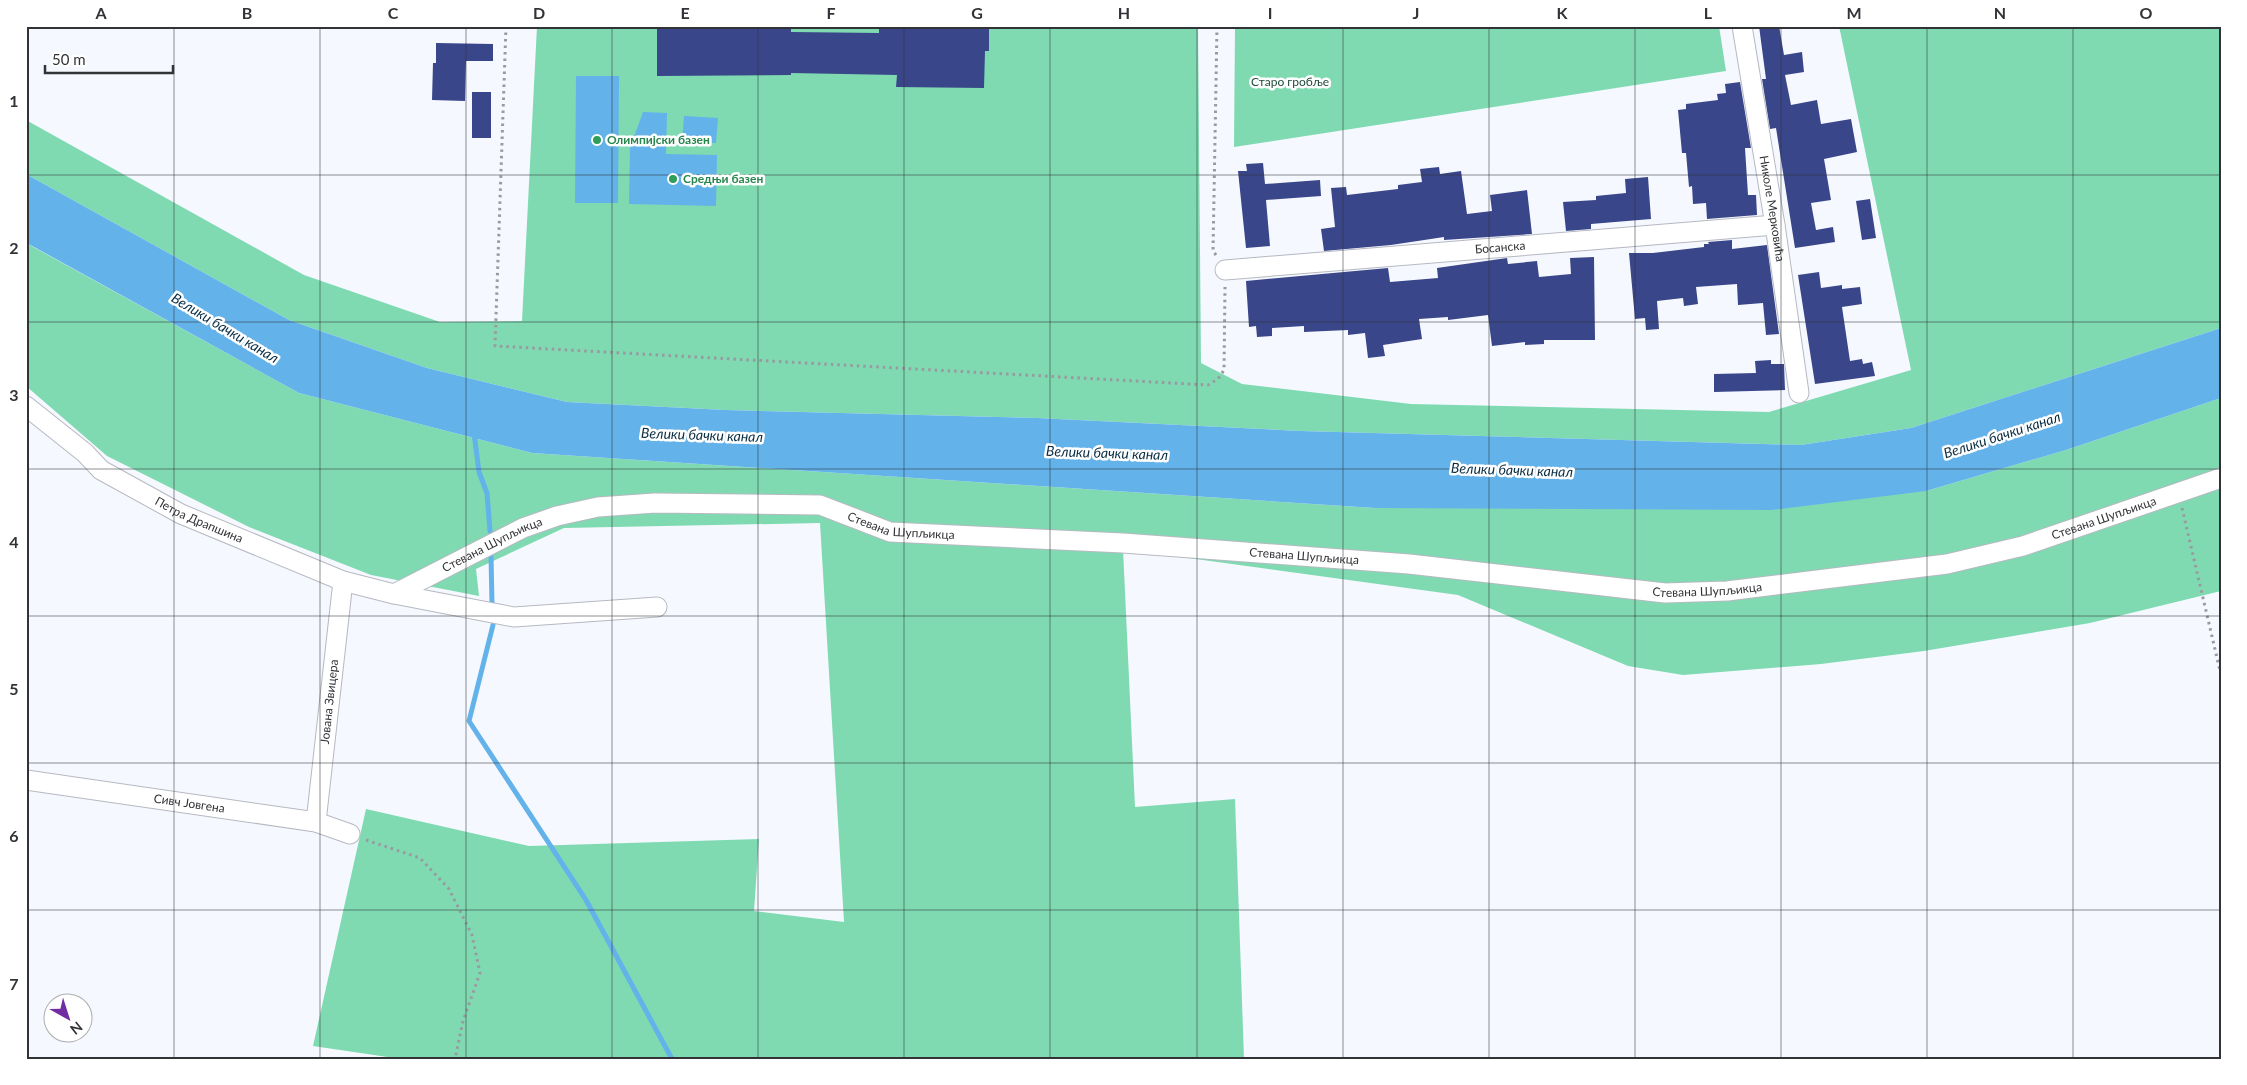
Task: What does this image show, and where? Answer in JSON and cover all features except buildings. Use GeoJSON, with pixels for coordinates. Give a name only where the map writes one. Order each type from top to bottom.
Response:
{"type":"FeatureCollection","features":[{"type":"Feature","properties":{"kind":"street","name":"Николе Мерковића"},"geometry":{"type":"LineString","coordinates":[[1742,26],[1775,225],[1799,393]]}},
{"type":"Feature","properties":{"kind":"street","name":"Босанска"},"geometry":{"type":"LineString","coordinates":[[1225,270],[1775,225]]}},
{"type":"Feature","properties":{"kind":"street","name":"Петра Драпшина"},"geometry":{"type":"LineString","coordinates":[[26,406],[85,453],[101,470],[180,514],[343,581],[394,594],[514,617],[656,607]]}},
{"type":"Feature","properties":{"kind":"street","name":"Стевана Шупљикца"},"geometry":{"type":"LineString","coordinates":[[394,594],[523,528],[557,516],[598,507],[656,503],[820,505],[890,532],[1123,543],[1409,564],[1665,593],[1727,591],[1947,564],[2023,546],[2221,478]]}},
{"type":"Feature","properties":{"kind":"street","name":"Јована Звицера"},"geometry":{"type":"LineString","coordinates":[[316,822],[343,581]]}},
{"type":"Feature","properties":{"kind":"street","name":"Сивч Јовгена"},"geometry":{"type":"LineString","coordinates":[[26,780],[316,822],[350,834]]}},
{"type":"Feature","properties":{"kind":"path"},"geometry":{"type":"LineString","coordinates":[[506,26],[495,346],[1208,385],[1218,378],[1224,370],[1225,270],[1214,251],[1217,26]]}},
{"type":"Feature","properties":{"kind":"path"},"geometry":{"type":"LineString","coordinates":[[2179,492],[2221,675]]}},
{"type":"Feature","properties":{"kind":"path"},"geometry":{"type":"LineString","coordinates":[[350,834],[420,858],[449,889],[468,927],[480,973],[463,1021],[455,1059]]}},
{"type":"Feature","properties":{"kind":"green space"},"geometry":{"type":"Polygon","coordinates":[[[537,26],[1198,26],[1201,363],[1242,384],[1411,404],[1769,412],[1911,370],[1839,26],[2221,26],[2221,328],[1911,428],[1801,445],[1301,431],[1037,418],[726,410],[567,402],[427,368],[289,320],[26,174],[26,120],[304,275],[440,322],[522,321],[537,26]]]}},
{"type":"Feature","properties":{"kind":"green space","name":"Старо гробље"},"geometry":{"type":"Polygon","coordinates":[[[1235,26],[1719,26],[1726,71],[1234,147],[1235,26]]]}},
{"type":"Feature","properties":{"kind":"green space"},"geometry":{"type":"Polygon","coordinates":[[[26,243],[299,393],[532,453],[1375,508],[1926,491],[2066,450],[2221,398],[2221,591],[2090,623],[1924,651],[1821,664],[1683,675],[1628,666],[1458,595],[1123,549],[1135,807],[1235,799],[1244,1059],[401,1059],[313,1046],[366,809],[529,846],[759,839],[754,911],[844,922],[820,523],[564,528],[476,569],[479,596],[371,575],[249,527],[107,456],[26,386],[26,243]]]}},
{"type":"Feature","properties":{"kind":"water","name":"Олимпијски базен"},"geometry":{"type":"Polygon","coordinates":[[[576,76],[619,76],[618,203],[575,203],[576,76]]]}},
{"type":"Feature","properties":{"kind":"water","name":"Средњи базен"},"geometry":{"type":"Polygon","coordinates":[[[643,112],[667,113],[666,154],[717,155],[716,206],[629,204],[630,148],[643,112]]]}},
{"type":"Feature","properties":{"kind":"water"},"geometry":{"type":"Polygon","coordinates":[[[684,116],[718,118],[716,143],[682,142],[684,116]]]}},
{"type":"Feature","properties":{"kind":"water","name":"Велики бачки канал"},"geometry":{"type":"Polygon","coordinates":[[[26,174],[289,320],[427,368],[567,402],[726,410],[1037,418],[1301,431],[1801,445],[1911,428],[2221,328],[2221,398],[2066,450],[1926,491],[1771,510],[1375,508],[532,453],[299,393],[26,243],[26,174]]]}},
{"type":"Feature","properties":{"kind":"waterway"},"geometry":{"type":"LineString","coordinates":[[474,433],[479,472],[487,493],[490,531]]}},
{"type":"Feature","properties":{"kind":"waterway"},"geometry":{"type":"LineString","coordinates":[[491,556],[492,604]]}},
{"type":"Feature","properties":{"kind":"waterway"},"geometry":{"type":"LineString","coordinates":[[493,625],[469,721],[586,900],[672,1059]]}},
{"type":"Feature","properties":{"kind":"place","name":"Олимпијски базен"},"geometry":{"type":"Point","coordinates":[597,140]}},
{"type":"Feature","properties":{"kind":"place","name":"Средњи базен"},"geometry":{"type":"Point","coordinates":[673,179]}}]}
